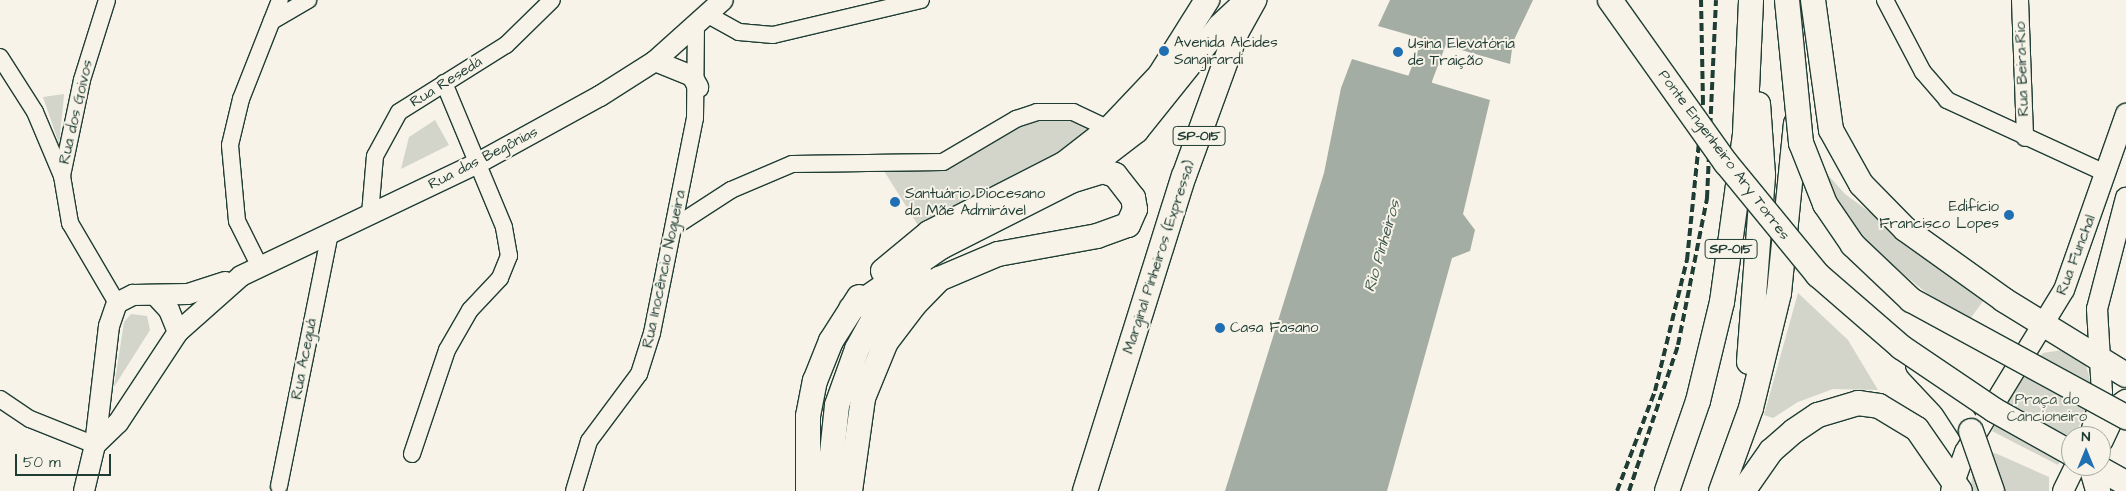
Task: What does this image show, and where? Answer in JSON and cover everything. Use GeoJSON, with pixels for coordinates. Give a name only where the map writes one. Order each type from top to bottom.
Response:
{"type":"FeatureCollection","features":[{"type":"Feature","properties":{"kind":"highway"},"geometry":{"type":"LineString","coordinates":[[808,491],[808,416],[815,381],[831,341],[851,309],[892,262],[929,234],[1064,164],[1109,129],[1160,74],[1207,0]]}},
{"type":"Feature","properties":{"kind":"highway"},"geometry":{"type":"LineString","coordinates":[[1071,181],[1136,131],[1220,26],[1250,0]]}},
{"type":"Feature","properties":{"kind":"highway","name":"Marginal Pinheiros (Expressa)"},"geometry":{"type":"LineString","coordinates":[[1085,491],[1184,176],[1236,33],[1254,0]]}},
{"type":"Feature","properties":{"kind":"highway","name":"Ponte Engenheiro Ary Torres"},"geometry":{"type":"LineString","coordinates":[[1610,0],[1760,207],[1818,275],[1901,347],[1994,410],[2061,447]]}},
{"type":"Feature","properties":{"kind":"highway","name":"SP-015"},"geometry":{"type":"LineString","coordinates":[[1667,491],[1698,401],[1722,302],[1736,213],[1748,68],[1751,0]]}},
{"type":"Feature","properties":{"kind":"highway"},"geometry":{"type":"LineString","coordinates":[[1787,0],[1802,143],[1825,204],[1854,245],[1910,300],[2126,417]]}},
{"type":"Feature","properties":{"kind":"highway"},"geometry":{"type":"LineString","coordinates":[[1721,491],[1738,445],[1771,327],[1786,241],[1801,0]]}},
{"type":"Feature","properties":{"kind":"highway"},"geometry":{"type":"LineString","coordinates":[[1813,0],[1831,130],[1861,184],[1905,229],[2045,324],[2126,375]]}},
{"type":"Feature","properties":{"kind":"highway"},"geometry":{"type":"LineString","coordinates":[[1738,445],[1755,318],[1763,175],[1761,113],[1748,68]]}},
{"type":"Feature","properties":{"kind":"highway"},"geometry":{"type":"LineString","coordinates":[[851,309],[941,247],[1071,181],[1103,171],[1115,174],[1134,198],[1136,208],[1128,225],[1097,236],[998,254],[939,279]]}},
{"type":"Feature","properties":{"kind":"highway"},"geometry":{"type":"LineString","coordinates":[[828,491],[837,405],[856,349],[873,320],[936,267],[958,255],[886,342],[863,398],[850,491]]}},
{"type":"Feature","properties":{"kind":"highway"},"geometry":{"type":"LineString","coordinates":[[1901,347],[1961,415],[1992,491]]}},
{"type":"Feature","properties":{"kind":"highway"},"geometry":{"type":"LineString","coordinates":[[2102,426],[2115,410],[2126,402]]}},
{"type":"Feature","properties":{"kind":"highway"},"geometry":{"type":"LineString","coordinates":[[1744,491],[1771,451],[1794,431],[1818,415],[1858,403],[1879,406],[1902,416],[1955,487]]}},
{"type":"Feature","properties":{"kind":"highway"},"geometry":{"type":"LineString","coordinates":[[2111,475],[2126,483]]}},
{"type":"Feature","properties":{"kind":"highway"},"geometry":{"type":"LineString","coordinates":[[2094,476],[2098,491]]}},
{"type":"Feature","properties":{"kind":"main road","name":"Rua das Begônias"},"geometry":{"type":"LineString","coordinates":[[117,303],[133,296],[156,296],[206,290],[241,276],[259,265],[478,163],[655,61],[703,22],[723,0]]}},
{"type":"Feature","properties":{"kind":"main road"},"geometry":{"type":"LineString","coordinates":[[655,61],[692,76],[698,87]]}},
{"type":"Feature","properties":{"kind":"main road","name":"Rua Funchal"},"geometry":{"type":"LineString","coordinates":[[1955,487],[2007,385],[2045,324],[2076,260],[2126,114]]}},
{"type":"Feature","properties":{"kind":"main road","name":"Rua Funchal"},"geometry":{"type":"LineString","coordinates":[[2096,426],[2102,393],[2097,309],[2126,198]]}},
{"type":"Feature","properties":{"kind":"main road","name":"Rua das Begônias"},"geometry":{"type":"LineString","coordinates":[[95,445],[118,423],[178,332],[241,276]]}},
{"type":"Feature","properties":{"kind":"main road"},"geometry":{"type":"LineString","coordinates":[[156,296],[169,310],[178,332]]}},
{"type":"Feature","properties":{"kind":"main road"},"geometry":{"type":"LineString","coordinates":[[84,491],[95,445],[96,412],[109,326],[117,303]]}},
{"type":"Feature","properties":{"kind":"main road"},"geometry":{"type":"LineString","coordinates":[[96,412],[104,420],[118,423]]}},
{"type":"Feature","properties":{"kind":"main road"},"geometry":{"type":"LineString","coordinates":[[2063,491],[2070,476]]}},
{"type":"Feature","properties":{"kind":"street","name":"Rua dos Goivos"},"geometry":{"type":"LineString","coordinates":[[106,0],[82,80],[62,176],[70,224],[117,303]]}},
{"type":"Feature","properties":{"kind":"street"},"geometry":{"type":"LineString","coordinates":[[259,265],[237,221],[230,145],[241,99],[280,0]]}},
{"type":"Feature","properties":{"kind":"street"},"geometry":{"type":"LineString","coordinates":[[272,21],[308,0]]}},
{"type":"Feature","properties":{"kind":"street","name":"Rua Resedá"},"geometry":{"type":"LineString","coordinates":[[370,214],[380,140],[399,112],[513,40],[552,0]]}},
{"type":"Feature","properties":{"kind":"street"},"geometry":{"type":"LineString","coordinates":[[703,22],[739,32],[773,35],[921,0]]}},
{"type":"Feature","properties":{"kind":"street"},"geometry":{"type":"LineString","coordinates":[[1885,0],[1935,89],[2024,138],[2105,173]]}},
{"type":"Feature","properties":{"kind":"street","name":"Rua Beira-Rio"},"geometry":{"type":"LineString","coordinates":[[2020,0],[2024,138]]}},
{"type":"Feature","properties":{"kind":"street","name":"Rua Inocêncio Nogueira"},"geometry":{"type":"LineString","coordinates":[[574,491],[589,441],[639,374],[674,227],[698,87],[703,22]]}},
{"type":"Feature","properties":{"kind":"street"},"geometry":{"type":"LineString","coordinates":[[0,57],[35,112],[62,176]]}},
{"type":"Feature","properties":{"kind":"street"},"geometry":{"type":"LineString","coordinates":[[412,454],[454,334],[500,278],[509,256],[504,227],[444,83]]}},
{"type":"Feature","properties":{"kind":"street"},"geometry":{"type":"LineString","coordinates":[[674,227],[731,190],[792,164],[943,162],[1001,127],[1037,112],[1073,112],[1109,129]]}},
{"type":"Feature","properties":{"kind":"street","name":"Rua Aceguá"},"geometry":{"type":"LineString","coordinates":[[279,486],[330,232]]}},
{"type":"Feature","properties":{"kind":"street"},"geometry":{"type":"LineString","coordinates":[[0,399],[30,419],[95,445]]}},
{"type":"Feature","properties":{"kind":"green space"},"geometry":{"type":"Polygon","coordinates":[[[64,94],[63,106],[59,144],[43,97],[64,94]]]}},
{"type":"Feature","properties":{"kind":"green space"},"geometry":{"type":"Polygon","coordinates":[[[1068,115],[1095,128],[1076,145],[921,230],[884,171],[922,171],[958,164],[1020,125],[1068,115]]]}},
{"type":"Feature","properties":{"kind":"green space"},"geometry":{"type":"Polygon","coordinates":[[[435,120],[449,145],[401,169],[409,137],[435,120]]]}},
{"type":"Feature","properties":{"kind":"green space"},"geometry":{"type":"Polygon","coordinates":[[[1820,166],[1845,194],[1986,297],[1970,319],[1928,294],[1876,252],[1834,199],[1820,166]]]}},
{"type":"Feature","properties":{"kind":"green space"},"geometry":{"type":"Polygon","coordinates":[[[1798,293],[1848,340],[1878,390],[1833,389],[1798,402],[1773,418],[1764,415],[1798,293]]]}},
{"type":"Feature","properties":{"kind":"green space"},"geometry":{"type":"Polygon","coordinates":[[[131,314],[147,316],[150,330],[114,387],[124,322],[131,314]]]}},
{"type":"Feature","properties":{"kind":"green space","name":"Praça do Cancioneiro"},"geometry":{"type":"Polygon","coordinates":[[[2062,350],[2085,362],[2091,383],[2088,409],[2079,426],[2061,426],[2061,459],[2058,465],[1992,431],[2026,371],[2043,353],[2062,350]]]}},
{"type":"Feature","properties":{"kind":"green space","name":"Praça do Cancioneiro"},"geometry":{"type":"Polygon","coordinates":[[[1995,453],[2049,477],[2049,491],[1971,491],[1973,464],[1983,455],[1995,453]]]}},
{"type":"Feature","properties":{"kind":"water"},"geometry":{"type":"Polygon","coordinates":[[[1390,0],[1533,0],[1513,42],[1510,64],[1378,26],[1390,0]]]}},
{"type":"Feature","properties":{"kind":"water"},"geometry":{"type":"Polygon","coordinates":[[[1352,59],[1490,100],[1463,214],[1475,230],[1470,251],[1452,258],[1387,491],[1225,491],[1324,173],[1341,88],[1352,59]]]}},
{"type":"Feature","properties":{"kind":"waterway","name":"Rio Pinheiros"},"geometry":{"type":"LineString","coordinates":[[1414,111],[1420,79],[1450,0]]}},
{"type":"Feature","properties":{"kind":"railway"},"geometry":{"type":"LineString","coordinates":[[1617,491],[1655,391],[1687,260],[1703,103],[1701,0]]}},
{"type":"Feature","properties":{"kind":"railway"},"geometry":{"type":"LineString","coordinates":[[1629,491],[1678,345],[1707,198],[1716,0]]}},
{"type":"Feature","properties":{"kind":"place","name":"Avenida Alcides Sangirardi"},"geometry":{"type":"Point","coordinates":[1164,51]}},
{"type":"Feature","properties":{"kind":"place","name":"Usina Elevatória de Traição"},"geometry":{"type":"Point","coordinates":[1398,52]}},
{"type":"Feature","properties":{"kind":"place","name":"Santuário Diocesano da Mãe Admirável"},"geometry":{"type":"Point","coordinates":[895,202]}},
{"type":"Feature","properties":{"kind":"place","name":"Edifício Francisco Lopes"},"geometry":{"type":"Point","coordinates":[2009,215]}},
{"type":"Feature","properties":{"kind":"place","name":"Casa Fasano"},"geometry":{"type":"Point","coordinates":[1220,328]}}]}
